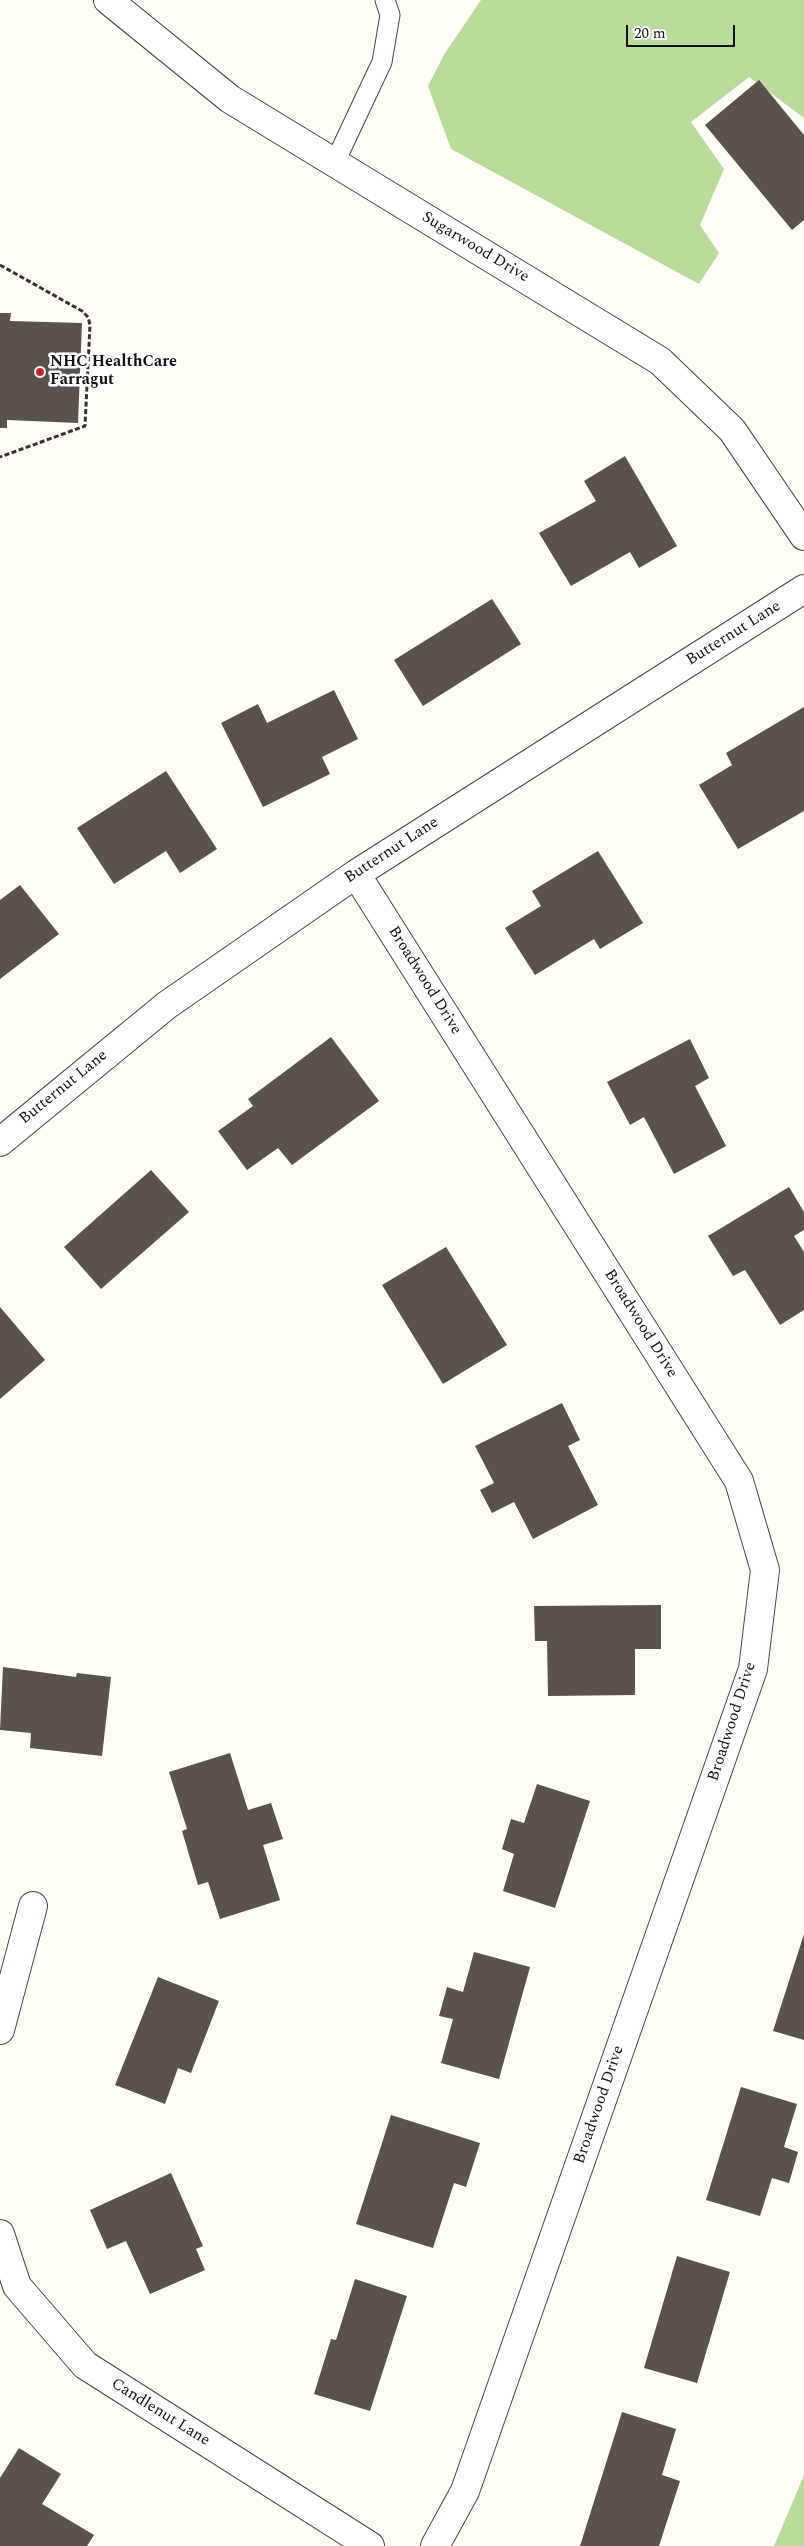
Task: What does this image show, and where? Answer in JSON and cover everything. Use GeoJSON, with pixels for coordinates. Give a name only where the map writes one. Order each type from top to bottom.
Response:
{"type":"FeatureCollection","features":[{"type":"Feature","properties":{"kind":"street","name":"Sugarwood Drive"},"geometry":{"type":"LineString","coordinates":[[108,0],[230,98],[660,361],[732,430],[804,536]]}},
{"type":"Feature","properties":{"kind":"street","name":"Butternut Lane"},"geometry":{"type":"LineString","coordinates":[[0,1142],[35,1111],[167,1005],[356,874],[804,589]]}},
{"type":"Feature","properties":{"kind":"street","name":"Broadwood Drive"},"geometry":{"type":"LineString","coordinates":[[356,874],[739,1481],[765,1570],[753,1669],[465,2491],[435,2546]]}},
{"type":"Feature","properties":{"kind":"street"},"geometry":{"type":"LineString","coordinates":[[0,2030],[33,1906]]}},
{"type":"Feature","properties":{"kind":"street","name":"Candlenut Lane"},"geometry":{"type":"LineString","coordinates":[[0,2234],[17,2286],[85,2365],[370,2546]]}},
{"type":"Feature","properties":{"kind":"lane"},"geometry":{"type":"LineString","coordinates":[[335,162],[382,62],[390,14],[385,0]]}},
{"type":"Feature","properties":{"kind":"path"},"geometry":{"type":"LineString","coordinates":[[0,266],[82,311],[88,317],[90,325],[85,426],[0,458]]}},
{"type":"Feature","properties":{"kind":"green space"},"geometry":{"type":"Polygon","coordinates":[[[481,0],[804,0],[804,118],[749,77],[691,122],[724,169],[700,225],[719,253],[699,284],[451,149],[428,86],[445,53],[481,0]]]}},
{"type":"Feature","properties":{"kind":"green space"},"geometry":{"type":"Polygon","coordinates":[[[804,2475],[804,2546],[774,2546],[804,2475]]]}},
{"type":"Feature","properties":{"kind":"building"},"geometry":{"type":"Polygon","coordinates":[[[759,80],[804,135],[804,220],[792,230],[705,125],[759,80]]]}},
{"type":"Feature","properties":{"kind":"building","name":"NHC HealthCare Farragut"},"geometry":{"type":"Polygon","coordinates":[[[0,313],[11,313],[10,321],[82,323],[78,423],[7,420],[7,428],[0,428],[0,313]]]}},
{"type":"Feature","properties":{"kind":"building"},"geometry":{"type":"Polygon","coordinates":[[[625,456],[677,546],[639,568],[630,552],[571,586],[539,533],[596,501],[584,481],[625,456]]]}},
{"type":"Feature","properties":{"kind":"building"},"geometry":{"type":"Polygon","coordinates":[[[492,599],[521,644],[423,706],[394,660],[492,599]]]}},
{"type":"Feature","properties":{"kind":"building"},"geometry":{"type":"Polygon","coordinates":[[[334,690],[358,739],[322,757],[330,774],[263,807],[221,723],[258,704],[267,723],[334,690]]]}},
{"type":"Feature","properties":{"kind":"building"},"geometry":{"type":"Polygon","coordinates":[[[804,707],[804,811],[738,849],[699,785],[732,765],[726,753],[804,707]]]}},
{"type":"Feature","properties":{"kind":"building"},"geometry":{"type":"Polygon","coordinates":[[[166,771],[217,849],[180,873],[166,851],[114,884],[77,828],[166,771]]]}},
{"type":"Feature","properties":{"kind":"building"},"geometry":{"type":"Polygon","coordinates":[[[598,851],[643,923],[600,949],[594,939],[535,975],[505,928],[541,906],[532,891],[598,851]]]}},
{"type":"Feature","properties":{"kind":"building"},"geometry":{"type":"Polygon","coordinates":[[[20,885],[59,934],[0,979],[0,900],[20,885]]]}},
{"type":"Feature","properties":{"kind":"building"},"geometry":{"type":"Polygon","coordinates":[[[331,1037],[379,1101],[292,1165],[278,1148],[247,1170],[218,1131],[253,1106],[248,1099],[331,1037]]]}},
{"type":"Feature","properties":{"kind":"building"},"geometry":{"type":"Polygon","coordinates":[[[690,1039],[709,1078],[695,1086],[726,1146],[674,1174],[644,1117],[630,1125],[607,1082],[690,1039]]]}},
{"type":"Feature","properties":{"kind":"building"},"geometry":{"type":"Polygon","coordinates":[[[151,1170],[189,1212],[101,1289],[64,1247],[151,1170]]]}},
{"type":"Feature","properties":{"kind":"building"},"geometry":{"type":"Polygon","coordinates":[[[789,1187],[804,1212],[804,1230],[794,1236],[804,1252],[804,1310],[780,1325],[745,1270],[733,1276],[708,1236],[789,1187]]]}},
{"type":"Feature","properties":{"kind":"building"},"geometry":{"type":"Polygon","coordinates":[[[446,1247],[507,1345],[443,1384],[382,1285],[446,1247]]]}},
{"type":"Feature","properties":{"kind":"building"},"geometry":{"type":"Polygon","coordinates":[[[0,1307],[45,1360],[0,1399],[0,1307]]]}},
{"type":"Feature","properties":{"kind":"building"},"geometry":{"type":"Polygon","coordinates":[[[562,1403],[580,1440],[568,1446],[598,1505],[533,1539],[514,1502],[492,1513],[480,1490],[494,1483],[475,1446],[562,1403]]]}},
{"type":"Feature","properties":{"kind":"building"},"geometry":{"type":"Polygon","coordinates":[[[661,1605],[661,1649],[635,1649],[635,1695],[548,1696],[547,1641],[535,1641],[534,1606],[661,1605]]]}},
{"type":"Feature","properties":{"kind":"building"},"geometry":{"type":"Polygon","coordinates":[[[3,1667],[76,1677],[77,1673],[111,1677],[102,1756],[30,1748],[31,1733],[0,1730],[3,1667]]]}},
{"type":"Feature","properties":{"kind":"building"},"geometry":{"type":"Polygon","coordinates":[[[230,1753],[248,1810],[271,1803],[283,1839],[263,1845],[280,1900],[220,1919],[208,1882],[198,1885],[182,1831],[187,1829],[169,1772],[230,1753]]]}},
{"type":"Feature","properties":{"kind":"building"},"geometry":{"type":"Polygon","coordinates":[[[537,1784],[590,1801],[555,1908],[503,1891],[514,1854],[502,1849],[511,1819],[524,1823],[537,1784]]]}},
{"type":"Feature","properties":{"kind":"building"},"geometry":{"type":"Polygon","coordinates":[[[804,1934],[804,2040],[773,2031],[804,1934]]]}},
{"type":"Feature","properties":{"kind":"building"},"geometry":{"type":"Polygon","coordinates":[[[474,1952],[530,1967],[499,2079],[441,2063],[453,2019],[439,2016],[447,1987],[463,1992],[474,1952]]]}},
{"type":"Feature","properties":{"kind":"building"},"geometry":{"type":"Polygon","coordinates":[[[158,1977],[219,2001],[191,2073],[178,2068],[165,2104],[115,2085],[158,1977]]]}},
{"type":"Feature","properties":{"kind":"building"},"geometry":{"type":"Polygon","coordinates":[[[741,2087],[797,2104],[784,2147],[798,2152],[789,2183],[772,2178],[760,2216],[706,2200],[741,2087]]]}},
{"type":"Feature","properties":{"kind":"building"},"geometry":{"type":"Polygon","coordinates":[[[391,2115],[480,2143],[466,2187],[454,2183],[433,2248],[356,2224],[391,2115]]]}},
{"type":"Feature","properties":{"kind":"building"},"geometry":{"type":"Polygon","coordinates":[[[171,2173],[203,2246],[196,2249],[205,2270],[150,2294],[126,2241],[107,2249],[90,2210],[171,2173]]]}},
{"type":"Feature","properties":{"kind":"building"},"geometry":{"type":"Polygon","coordinates":[[[677,2256],[730,2272],[697,2383],[644,2368],[677,2256]]]}},
{"type":"Feature","properties":{"kind":"building"},"geometry":{"type":"Polygon","coordinates":[[[355,2279],[407,2296],[370,2411],[314,2394],[331,2339],[336,2340],[355,2279]]]}},
{"type":"Feature","properties":{"kind":"building"},"geometry":{"type":"Polygon","coordinates":[[[622,2412],[676,2429],[662,2475],[680,2481],[659,2546],[580,2546],[622,2412]]]}},
{"type":"Feature","properties":{"kind":"building"},"geometry":{"type":"Polygon","coordinates":[[[19,2448],[61,2474],[42,2504],[94,2535],[87,2546],[0,2546],[0,2478],[19,2448]]]}},
{"type":"Feature","properties":{"kind":"place","name":"NHC HealthCare Farragut"},"geometry":{"type":"Point","coordinates":[40,372]}}]}
